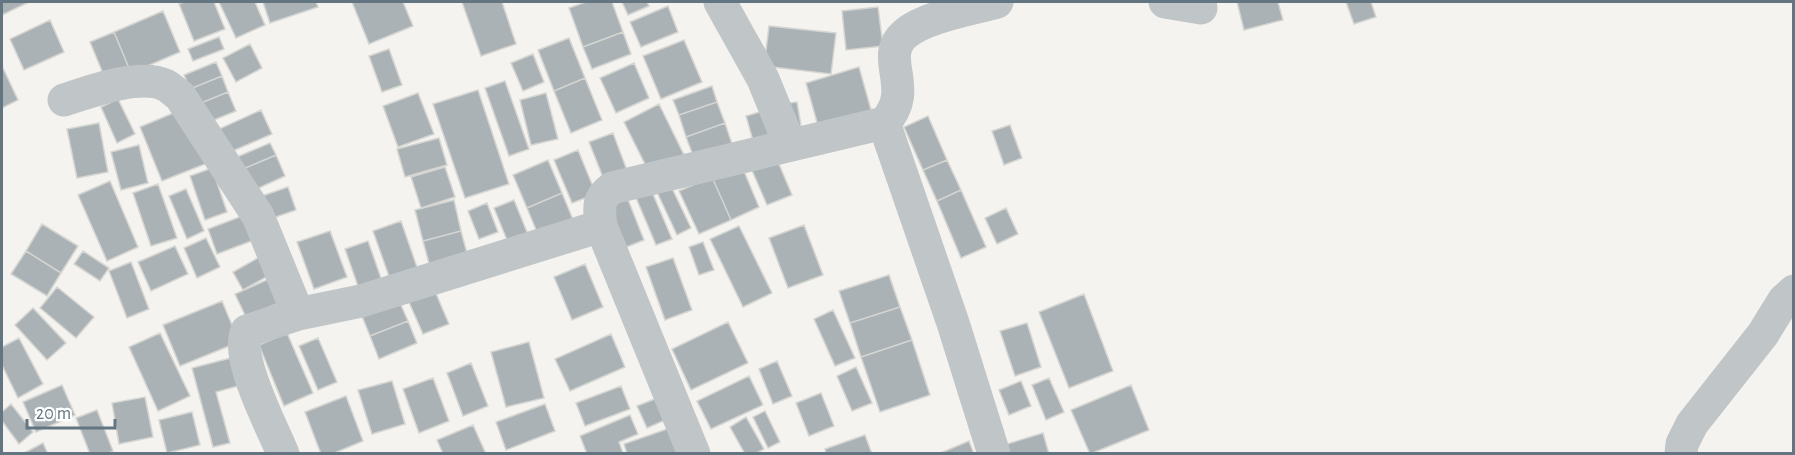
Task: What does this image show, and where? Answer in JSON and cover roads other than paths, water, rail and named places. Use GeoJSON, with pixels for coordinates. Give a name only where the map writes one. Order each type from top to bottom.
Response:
{"type":"FeatureCollection","features":[{"type":"Feature","properties":{"kind":"street"},"geometry":{"type":"LineString","coordinates":[[720,2],[763,79],[790,145]]}},
{"type":"Feature","properties":{"kind":"street"},"geometry":{"type":"LineString","coordinates":[[694,453],[601,226],[599,206],[602,196],[612,188],[884,123],[895,112],[900,98],[894,59],[897,46],[905,34],[924,23],[997,2]]}},
{"type":"Feature","properties":{"kind":"street"},"geometry":{"type":"LineString","coordinates":[[1165,2],[1201,8]]}},
{"type":"Feature","properties":{"kind":"street"},"geometry":{"type":"LineString","coordinates":[[64,100],[116,85],[145,82],[164,84],[180,96],[258,216],[298,314]]}},
{"type":"Feature","properties":{"kind":"street"},"geometry":{"type":"LineString","coordinates":[[884,123],[953,323],[994,453]]}},
{"type":"Feature","properties":{"kind":"street"},"geometry":{"type":"LineString","coordinates":[[283,453],[247,367],[243,344],[247,331],[298,314],[361,301],[601,226]]}},
{"type":"Feature","properties":{"kind":"street"},"geometry":{"type":"LineString","coordinates":[[1681,453],[1682,444],[1692,424],[1763,334],[1784,300],[1794,291]]}}]}
